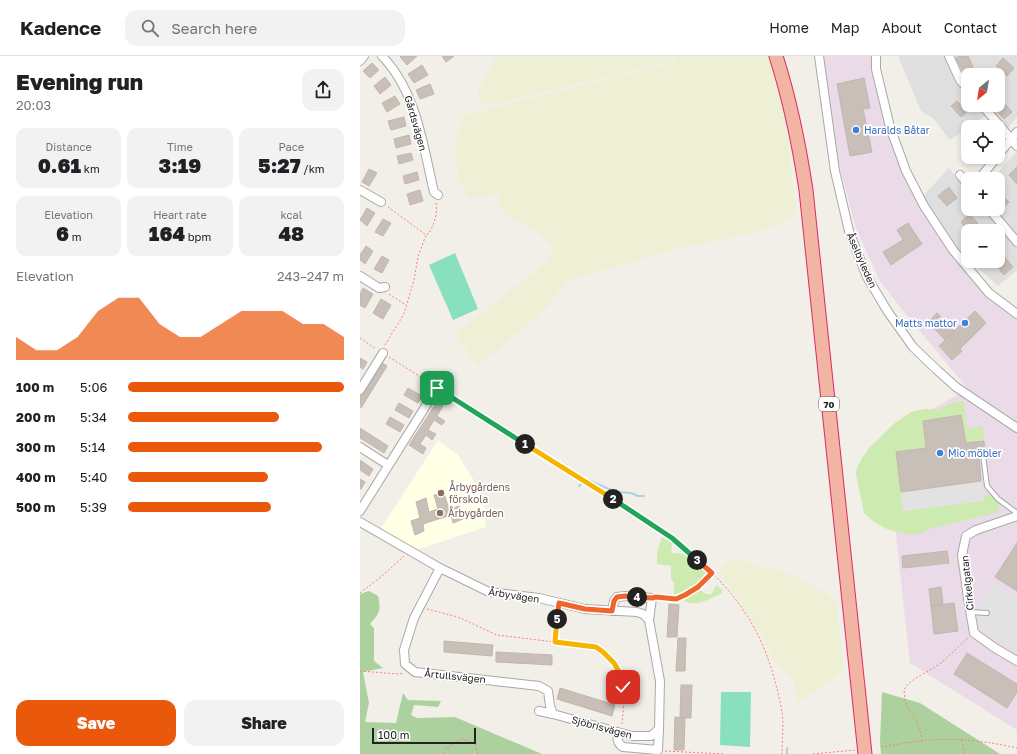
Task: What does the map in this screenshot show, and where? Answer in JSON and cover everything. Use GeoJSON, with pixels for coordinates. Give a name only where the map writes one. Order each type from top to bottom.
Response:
{"type":"FeatureCollection","features":[{"type":"Feature","properties":{"kind":"highway","name":"70"},"geometry":{"type":"LineString","coordinates":[[776,56],[785,84],[798,142],[806,190],[861,752]]}},
{"type":"Feature","properties":{"kind":"highway","name":"70"},"geometry":{"type":"LineString","coordinates":[[785,56],[808,149],[814,190],[878,751]]}},
{"type":"Feature","properties":{"kind":"street"},"geometry":{"type":"LineString","coordinates":[[360,61],[364,56]]}},
{"type":"Feature","properties":{"kind":"street","name":"Gårdsvägen"},"geometry":{"type":"LineString","coordinates":[[382,56],[389,63],[405,86],[414,109],[436,193]]}},
{"type":"Feature","properties":{"kind":"street","name":"Åselbyleden"},"geometry":{"type":"LineString","coordinates":[[819,56],[835,170],[849,232],[867,277],[888,312],[918,352],[956,386],[1017,428]]}},
{"type":"Feature","properties":{"kind":"street"},"geometry":{"type":"LineString","coordinates":[[876,56],[876,69],[890,127],[906,171],[924,206],[953,250],[990,293],[1016,310]]}},
{"type":"Feature","properties":{"kind":"street"},"geometry":{"type":"LineString","coordinates":[[949,56],[961,81]]}},
{"type":"Feature","properties":{"kind":"street"},"geometry":{"type":"LineString","coordinates":[[988,112],[1017,146]]}},
{"type":"Feature","properties":{"kind":"street"},"geometry":{"type":"LineString","coordinates":[[1005,147],[1017,132]]}},
{"type":"Feature","properties":{"kind":"street"},"geometry":{"type":"LineString","coordinates":[[984,172],[991,164]]}},
{"type":"Feature","properties":{"kind":"street"},"geometry":{"type":"LineString","coordinates":[[360,190],[381,202]]}},
{"type":"Feature","properties":{"kind":"street"},"geometry":{"type":"LineString","coordinates":[[995,216],[1017,242]]}},
{"type":"Feature","properties":{"kind":"street"},"geometry":{"type":"LineString","coordinates":[[360,276],[382,288]]}},
{"type":"Feature","properties":{"kind":"street"},"geometry":{"type":"LineString","coordinates":[[360,390],[382,352]]}},
{"type":"Feature","properties":{"kind":"street"},"geometry":{"type":"LineString","coordinates":[[360,510],[437,388]]}},
{"type":"Feature","properties":{"kind":"street"},"geometry":{"type":"LineString","coordinates":[[360,447],[388,465]]}},
{"type":"Feature","properties":{"kind":"street","name":"Cirkelgatan"},"geometry":{"type":"LineString","coordinates":[[974,633],[962,554],[966,536],[976,530],[1017,516]]}},
{"type":"Feature","properties":{"kind":"street","name":"Årbyvägen"},"geometry":{"type":"LineString","coordinates":[[360,522],[410,552],[489,592],[539,598],[585,609],[637,612],[643,614],[648,620]]}},
{"type":"Feature","properties":{"kind":"street","name":"Årtullsvägen"},"geometry":{"type":"LineString","coordinates":[[440,568],[414,618],[404,650],[405,664],[415,672],[539,686],[548,691],[550,706],[553,714]]}},
{"type":"Feature","properties":{"kind":"street"},"geometry":{"type":"LineString","coordinates":[[612,611],[614,601],[617,597],[625,596],[652,598],[648,620],[660,681],[658,750],[623,747],[619,744],[617,739],[619,733]]}},
{"type":"Feature","properties":{"kind":"street"},"geometry":{"type":"LineString","coordinates":[[974,633],[1017,661]]}},
{"type":"Feature","properties":{"kind":"street","name":"Sjöbrisvägen"},"geometry":{"type":"LineString","coordinates":[[539,711],[632,736],[651,736],[659,729]]}},
{"type":"Feature","properties":{"kind":"lane"},"geometry":{"type":"LineString","coordinates":[[983,455],[987,486],[998,499],[1017,513]]}},
{"type":"Feature","properties":{"kind":"lane"},"geometry":{"type":"LineString","coordinates":[[970,612],[986,613]]}},
{"type":"Feature","properties":{"kind":"path"},"geometry":{"type":"LineString","coordinates":[[382,352],[404,314],[414,280],[418,257],[426,235],[430,231],[436,219],[436,193]]}},
{"type":"Feature","properties":{"kind":"path"},"geometry":{"type":"LineString","coordinates":[[381,202],[426,235]]}},
{"type":"Feature","properties":{"kind":"path"},"geometry":{"type":"LineString","coordinates":[[382,288],[407,305]]}},
{"type":"Feature","properties":{"kind":"path"},"geometry":{"type":"LineString","coordinates":[[360,338],[598,489],[672,538],[712,573],[736,599],[756,631],[770,662],[782,713],[782,754]]}},
{"type":"Feature","properties":{"kind":"path"},"geometry":{"type":"LineString","coordinates":[[360,593],[410,552]]}},
{"type":"Feature","properties":{"kind":"path"},"geometry":{"type":"LineString","coordinates":[[652,598],[676,599],[698,587],[712,573]]}},
{"type":"Feature","properties":{"kind":"path"},"geometry":{"type":"LineString","coordinates":[[555,642],[559,603]]}},
{"type":"Feature","properties":{"kind":"path"},"geometry":{"type":"LineString","coordinates":[[420,607],[458,617],[497,635],[596,647],[614,663],[621,675],[623,687],[623,710],[619,733]]}},
{"type":"Feature","properties":{"kind":"path"},"geometry":{"type":"LineString","coordinates":[[922,741],[916,720],[908,708],[905,700],[904,690],[908,684],[916,678],[940,664],[974,633]]}},
{"type":"Feature","properties":{"kind":"path"},"geometry":{"type":"LineString","coordinates":[[360,671],[398,674],[415,672]]}},
{"type":"Feature","properties":{"kind":"path"},"geometry":{"type":"LineString","coordinates":[[443,754],[445,749],[462,739],[475,744],[478,754]]}},
{"type":"Feature","properties":{"kind":"path"},"geometry":{"type":"LineString","coordinates":[[878,751],[922,741],[962,740],[1017,748]]}},
{"type":"Feature","properties":{"kind":"path"},"geometry":{"type":"LineString","coordinates":[[962,740],[965,754]]}},
{"type":"Feature","properties":{"kind":"path"},"geometry":{"type":"LineString","coordinates":[[658,750],[724,754]]}},
{"type":"Feature","properties":{"kind":"path"},"geometry":{"type":"LineString","coordinates":[[813,754],[861,752]]}},
{"type":"Feature","properties":{"kind":"shaded area"},"geometry":{"type":"Polygon","coordinates":[[[497,56],[670,56],[671,61],[501,103],[485,105],[478,100],[478,90],[497,56]]]}},
{"type":"Feature","properties":{"kind":"shaded area"},"geometry":{"type":"Polygon","coordinates":[[[673,56],[768,56],[785,114],[796,214],[781,224],[760,231],[673,250],[566,281],[551,303],[528,325],[477,366],[456,333],[549,260],[552,247],[538,232],[506,215],[499,205],[501,194],[468,198],[459,180],[455,158],[455,140],[464,115],[674,62],[673,56]]]}},
{"type":"Feature","properties":{"kind":"shaded area"},"geometry":{"type":"Polygon","coordinates":[[[820,56],[876,56],[890,127],[924,206],[961,256],[961,268],[970,268],[989,293],[1017,314],[1017,730],[910,663],[885,435],[968,389],[880,281],[856,229],[832,137],[820,56]]]}},
{"type":"Feature","properties":{"kind":"shaded area"},"geometry":{"type":"Polygon","coordinates":[[[898,56],[945,56],[961,87],[961,112],[983,112],[986,115],[979,120],[961,120],[961,132],[950,140],[933,118],[921,111],[898,56]]]}},
{"type":"Feature","properties":{"kind":"shaded area"},"geometry":{"type":"Polygon","coordinates":[[[954,56],[1017,56],[1017,117],[1008,128],[1005,125],[1005,120],[1001,120],[993,112],[1005,112],[1005,68],[961,68],[961,70],[954,56]]]}},
{"type":"Feature","properties":{"kind":"shaded area"},"geometry":{"type":"Polygon","coordinates":[[[1017,151],[1017,236],[999,216],[1005,216],[1005,172],[998,172],[1017,151]]]}},
{"type":"Feature","properties":{"kind":"shaded area"},"geometry":{"type":"Polygon","coordinates":[[[949,168],[961,183],[961,216],[989,216],[996,224],[961,224],[961,252],[923,196],[949,168]]]}},
{"type":"Feature","properties":{"kind":"shaded area"},"geometry":{"type":"Polygon","coordinates":[[[1005,235],[1017,249],[1017,270],[998,286],[979,268],[1005,268],[1005,235]]]}},
{"type":"Feature","properties":{"kind":"shaded area","name":"Årbygårdens förskola"},"geometry":{"type":"Polygon","coordinates":[[[438,440],[458,455],[473,479],[485,507],[486,527],[413,551],[380,530],[438,440]]]}},
{"type":"Feature","properties":{"kind":"shaded area"},"geometry":{"type":"Polygon","coordinates":[[[981,481],[982,501],[903,511],[901,492],[981,481]]]}},
{"type":"Feature","properties":{"kind":"shaded area"},"geometry":{"type":"Polygon","coordinates":[[[737,559],[790,574],[827,593],[837,606],[844,666],[835,677],[802,701],[798,701],[793,680],[775,662],[770,654],[764,638],[723,579],[720,571],[723,564],[737,559]]]}},
{"type":"Feature","properties":{"kind":"shaded area"},"geometry":{"type":"Polygon","coordinates":[[[992,583],[1017,599],[1017,651],[980,630],[977,605],[992,583]]]}},
{"type":"Feature","properties":{"kind":"green space"},"geometry":{"type":"Polygon","coordinates":[[[455,253],[478,309],[453,320],[429,265],[455,253]]]}},
{"type":"Feature","properties":{"kind":"green space"},"geometry":{"type":"Polygon","coordinates":[[[964,401],[967,428],[983,426],[984,441],[966,443],[961,415],[923,421],[926,448],[896,452],[903,511],[984,500],[984,495],[992,495],[999,504],[999,512],[930,529],[920,534],[905,534],[887,529],[874,522],[864,513],[856,474],[862,458],[869,448],[895,423],[911,412],[925,409],[938,410],[951,403],[964,401]]]}},
{"type":"Feature","properties":{"kind":"green space"},"geometry":{"type":"Polygon","coordinates":[[[662,537],[672,543],[671,553],[686,554],[706,572],[692,587],[679,594],[674,595],[674,583],[671,579],[671,566],[657,564],[657,552],[662,537]]]}},
{"type":"Feature","properties":{"kind":"green space"},"geometry":{"type":"Polygon","coordinates":[[[716,585],[722,590],[722,593],[702,602],[691,603],[681,599],[689,596],[699,589],[706,594],[712,594],[716,585]]]}},
{"type":"Feature","properties":{"kind":"green space"},"geometry":{"type":"Polygon","coordinates":[[[369,591],[378,596],[379,601],[379,611],[370,624],[374,628],[374,661],[383,668],[363,672],[369,703],[365,722],[396,723],[403,693],[408,700],[441,701],[438,707],[414,705],[411,715],[417,718],[455,717],[542,754],[360,754],[360,594],[369,591]]]}},
{"type":"Feature","properties":{"kind":"green space"},"geometry":{"type":"Polygon","coordinates":[[[721,692],[751,692],[750,747],[720,745],[721,692]]]}},
{"type":"Feature","properties":{"kind":"green space"},"geometry":{"type":"Polygon","coordinates":[[[882,692],[920,703],[1000,754],[881,754],[882,692]]]}},
{"type":"Feature","properties":{"kind":"building"},"geometry":{"type":"Polygon","coordinates":[[[417,56],[407,65],[400,57],[417,56]]]}},
{"type":"Feature","properties":{"kind":"building"},"geometry":{"type":"Polygon","coordinates":[[[442,56],[454,56],[446,62],[442,56]]]}},
{"type":"Feature","properties":{"kind":"building"},"geometry":{"type":"Polygon","coordinates":[[[960,56],[968,56],[973,67],[961,68],[956,58],[960,56]]]}},
{"type":"Feature","properties":{"kind":"building"},"geometry":{"type":"Polygon","coordinates":[[[1003,58],[1014,68],[1007,76],[1005,74],[1005,68],[998,68],[996,66],[1003,58]]]}},
{"type":"Feature","properties":{"kind":"building"},"geometry":{"type":"Polygon","coordinates":[[[372,63],[379,70],[370,78],[363,71],[372,63]]]}},
{"type":"Feature","properties":{"kind":"building"},"geometry":{"type":"Polygon","coordinates":[[[422,65],[428,75],[414,83],[408,74],[422,65]]]}},
{"type":"Feature","properties":{"kind":"building"},"geometry":{"type":"Polygon","coordinates":[[[385,77],[391,85],[380,94],[374,86],[385,77]]]}},
{"type":"Feature","properties":{"kind":"building","name":"Haralds Båtar"},"geometry":{"type":"Polygon","coordinates":[[[864,78],[870,108],[863,109],[872,152],[850,156],[837,84],[864,78]]]}},
{"type":"Feature","properties":{"kind":"building"},"geometry":{"type":"Polygon","coordinates":[[[430,84],[434,94],[420,99],[416,90],[430,84]]]}},
{"type":"Feature","properties":{"kind":"building"},"geometry":{"type":"Polygon","coordinates":[[[395,96],[400,104],[387,112],[382,103],[395,96]]]}},
{"type":"Feature","properties":{"kind":"building"},"geometry":{"type":"Polygon","coordinates":[[[957,101],[961,105],[961,112],[967,112],[961,117],[951,106],[957,101]]]}},
{"type":"Feature","properties":{"kind":"building"},"geometry":{"type":"Polygon","coordinates":[[[1005,104],[1012,112],[1004,119],[998,112],[1005,112],[1005,104]]]}},
{"type":"Feature","properties":{"kind":"building"},"geometry":{"type":"Polygon","coordinates":[[[404,117],[406,126],[391,130],[388,121],[404,117]]]}},
{"type":"Feature","properties":{"kind":"building"},"geometry":{"type":"Polygon","coordinates":[[[409,135],[411,144],[396,148],[394,139],[409,135]]]}},
{"type":"Feature","properties":{"kind":"building"},"geometry":{"type":"Polygon","coordinates":[[[411,153],[413,160],[399,164],[397,156],[411,153]]]}},
{"type":"Feature","properties":{"kind":"building"},"geometry":{"type":"Polygon","coordinates":[[[1017,167],[1017,184],[1009,175],[1017,167]]]}},
{"type":"Feature","properties":{"kind":"building"},"geometry":{"type":"Polygon","coordinates":[[[369,169],[377,173],[369,186],[362,182],[369,169]]]}},
{"type":"Feature","properties":{"kind":"building"},"geometry":{"type":"Polygon","coordinates":[[[417,172],[419,180],[405,184],[403,176],[417,172]]]}},
{"type":"Feature","properties":{"kind":"building"},"geometry":{"type":"Polygon","coordinates":[[[949,187],[957,198],[947,206],[938,196],[949,187]]]}},
{"type":"Feature","properties":{"kind":"building"},"geometry":{"type":"Polygon","coordinates":[[[420,190],[423,201],[410,205],[407,194],[420,190]]]}},
{"type":"Feature","properties":{"kind":"building"},"geometry":{"type":"Polygon","coordinates":[[[1005,198],[1009,202],[1005,206],[1005,198]]]}},
{"type":"Feature","properties":{"kind":"building"},"geometry":{"type":"Polygon","coordinates":[[[367,208],[375,213],[367,226],[360,220],[367,208]]]}},
{"type":"Feature","properties":{"kind":"building"},"geometry":{"type":"Polygon","coordinates":[[[968,216],[972,216],[978,224],[963,224],[961,222],[968,216]]]}},
{"type":"Feature","properties":{"kind":"building"},"geometry":{"type":"Polygon","coordinates":[[[383,219],[391,223],[383,236],[375,232],[383,219]]]}},
{"type":"Feature","properties":{"kind":"building"},"geometry":{"type":"Polygon","coordinates":[[[908,223],[922,244],[891,265],[883,252],[903,240],[897,230],[908,223]]]}},
{"type":"Feature","properties":{"kind":"building"},"geometry":{"type":"Polygon","coordinates":[[[366,246],[373,251],[365,264],[360,260],[360,255],[366,246]]]}},
{"type":"Feature","properties":{"kind":"building"},"geometry":{"type":"Polygon","coordinates":[[[382,256],[389,260],[382,273],[374,269],[382,256]]]}},
{"type":"Feature","properties":{"kind":"building"},"geometry":{"type":"Polygon","coordinates":[[[1005,257],[1013,267],[1004,275],[998,268],[1005,268],[1005,257]]]}},
{"type":"Feature","properties":{"kind":"building"},"geometry":{"type":"Polygon","coordinates":[[[363,288],[373,294],[365,308],[360,305],[360,294],[363,288]]]}},
{"type":"Feature","properties":{"kind":"building"},"geometry":{"type":"Polygon","coordinates":[[[381,299],[391,305],[383,319],[373,313],[381,299]]]}},
{"type":"Feature","properties":{"kind":"building"},"geometry":{"type":"Polygon","coordinates":[[[975,311],[986,323],[960,349],[948,337],[975,311]]]}},
{"type":"Feature","properties":{"kind":"building"},"geometry":{"type":"Polygon","coordinates":[[[937,313],[954,331],[945,340],[928,322],[937,313]]]}},
{"type":"Feature","properties":{"kind":"building"},"geometry":{"type":"Polygon","coordinates":[[[948,337],[962,351],[952,360],[939,346],[948,337]]]}},
{"type":"Feature","properties":{"kind":"building"},"geometry":{"type":"Polygon","coordinates":[[[360,358],[367,362],[363,369],[360,367],[360,358]]]}},
{"type":"Feature","properties":{"kind":"building"},"geometry":{"type":"Polygon","coordinates":[[[381,362],[387,366],[361,408],[360,396],[381,362]]]}},
{"type":"Feature","properties":{"kind":"building"},"geometry":{"type":"Polygon","coordinates":[[[408,388],[422,396],[418,403],[404,395],[408,388]]]}},
{"type":"Feature","properties":{"kind":"building"},"geometry":{"type":"Polygon","coordinates":[[[437,402],[443,406],[437,416],[445,421],[442,425],[434,420],[428,430],[436,434],[432,440],[426,435],[420,444],[426,448],[423,454],[409,445],[437,402]]]}},
{"type":"Feature","properties":{"kind":"building"},"geometry":{"type":"Polygon","coordinates":[[[399,403],[413,411],[409,418],[395,410],[399,403]]]}},
{"type":"Feature","properties":{"kind":"building","name":"Mio möbler"},"geometry":{"type":"Polygon","coordinates":[[[961,415],[966,443],[984,441],[985,455],[979,456],[981,481],[901,492],[896,452],[926,448],[923,421],[961,415]]]}},
{"type":"Feature","properties":{"kind":"building"},"geometry":{"type":"Polygon","coordinates":[[[390,417],[404,425],[400,432],[386,424],[390,417]]]}},
{"type":"Feature","properties":{"kind":"building"},"geometry":{"type":"Polygon","coordinates":[[[360,428],[388,446],[384,453],[360,438],[360,428]]]}},
{"type":"Feature","properties":{"kind":"building"},"geometry":{"type":"Polygon","coordinates":[[[360,460],[373,469],[369,476],[360,470],[360,460]]]}},
{"type":"Feature","properties":{"kind":"building"},"geometry":{"type":"Polygon","coordinates":[[[360,479],[365,482],[361,489],[360,489],[360,479]]]}},
{"type":"Feature","properties":{"kind":"building","name":"Årbygården"},"geometry":{"type":"Polygon","coordinates":[[[444,493],[449,509],[459,506],[463,519],[453,523],[451,515],[423,524],[424,531],[415,535],[411,521],[420,518],[416,502],[426,498],[429,512],[438,509],[434,495],[444,493]]]}},
{"type":"Feature","properties":{"kind":"building"},"geometry":{"type":"Polygon","coordinates":[[[1017,543],[1017,591],[995,577],[1017,543]]]}},
{"type":"Feature","properties":{"kind":"building"},"geometry":{"type":"Polygon","coordinates":[[[947,551],[949,563],[903,568],[902,556],[947,551]]]}},
{"type":"Feature","properties":{"kind":"building"},"geometry":{"type":"Polygon","coordinates":[[[941,587],[943,604],[931,606],[929,589],[941,587]]]}},
{"type":"Feature","properties":{"kind":"building"},"geometry":{"type":"Polygon","coordinates":[[[954,603],[958,631],[934,634],[931,606],[954,603]]]}},
{"type":"Feature","properties":{"kind":"building"},"geometry":{"type":"Polygon","coordinates":[[[669,604],[679,605],[677,637],[667,637],[669,604]]]}},
{"type":"Feature","properties":{"kind":"building"},"geometry":{"type":"Polygon","coordinates":[[[678,638],[686,638],[685,671],[676,671],[678,638]]]}},
{"type":"Feature","properties":{"kind":"building"},"geometry":{"type":"Polygon","coordinates":[[[444,641],[493,645],[492,656],[444,652],[444,641]]]}},
{"type":"Feature","properties":{"kind":"building"},"geometry":{"type":"Polygon","coordinates":[[[496,652],[552,655],[552,665],[496,662],[496,652]]]}},
{"type":"Feature","properties":{"kind":"building"},"geometry":{"type":"Polygon","coordinates":[[[967,653],[1017,684],[1017,692],[1007,708],[954,674],[967,653]]]}},
{"type":"Feature","properties":{"kind":"building"},"geometry":{"type":"Polygon","coordinates":[[[681,685],[692,685],[691,718],[680,718],[681,685]]]}},
{"type":"Feature","properties":{"kind":"building"},"geometry":{"type":"Polygon","coordinates":[[[560,688],[615,705],[612,716],[557,699],[560,688]]]}},
{"type":"Feature","properties":{"kind":"building"},"geometry":{"type":"Polygon","coordinates":[[[675,717],[685,718],[684,750],[674,750],[675,717]]]}},
{"type":"Feature","properties":{"kind":"waterway"},"geometry":{"type":"LineString","coordinates":[[579,486],[586,479],[616,492],[644,496]]}},
{"type":"Feature","properties":{"kind":"waterway"},"geometry":{"type":"LineString","coordinates":[[787,748],[787,754]]}},
{"type":"Feature","properties":{"kind":"place","name":"Haralds Båtar"},"geometry":{"type":"Point","coordinates":[856,130]}},
{"type":"Feature","properties":{"kind":"place","name":"Matts mattor"},"geometry":{"type":"Point","coordinates":[965,323]}},
{"type":"Feature","properties":{"kind":"place","name":"Mio möbler"},"geometry":{"type":"Point","coordinates":[940,453]}},
{"type":"Feature","properties":{"kind":"place","name":"Årbygårdens förskola"},"geometry":{"type":"Point","coordinates":[441,493]}},
{"type":"Feature","properties":{"kind":"place","name":"Årbygården"},"geometry":{"type":"Point","coordinates":[440,513]}},
{"type":"Feature","properties":{"kind":"route"},"geometry":{"type":"LineString","coordinates":[[437,388],[605,493],[672,538],[712,573],[698,587],[676,599],[656,597],[617,597],[614,601],[612,611],[585,609],[559,603],[555,642],[596,647],[614,663],[621,675],[623,687]]}}]}
